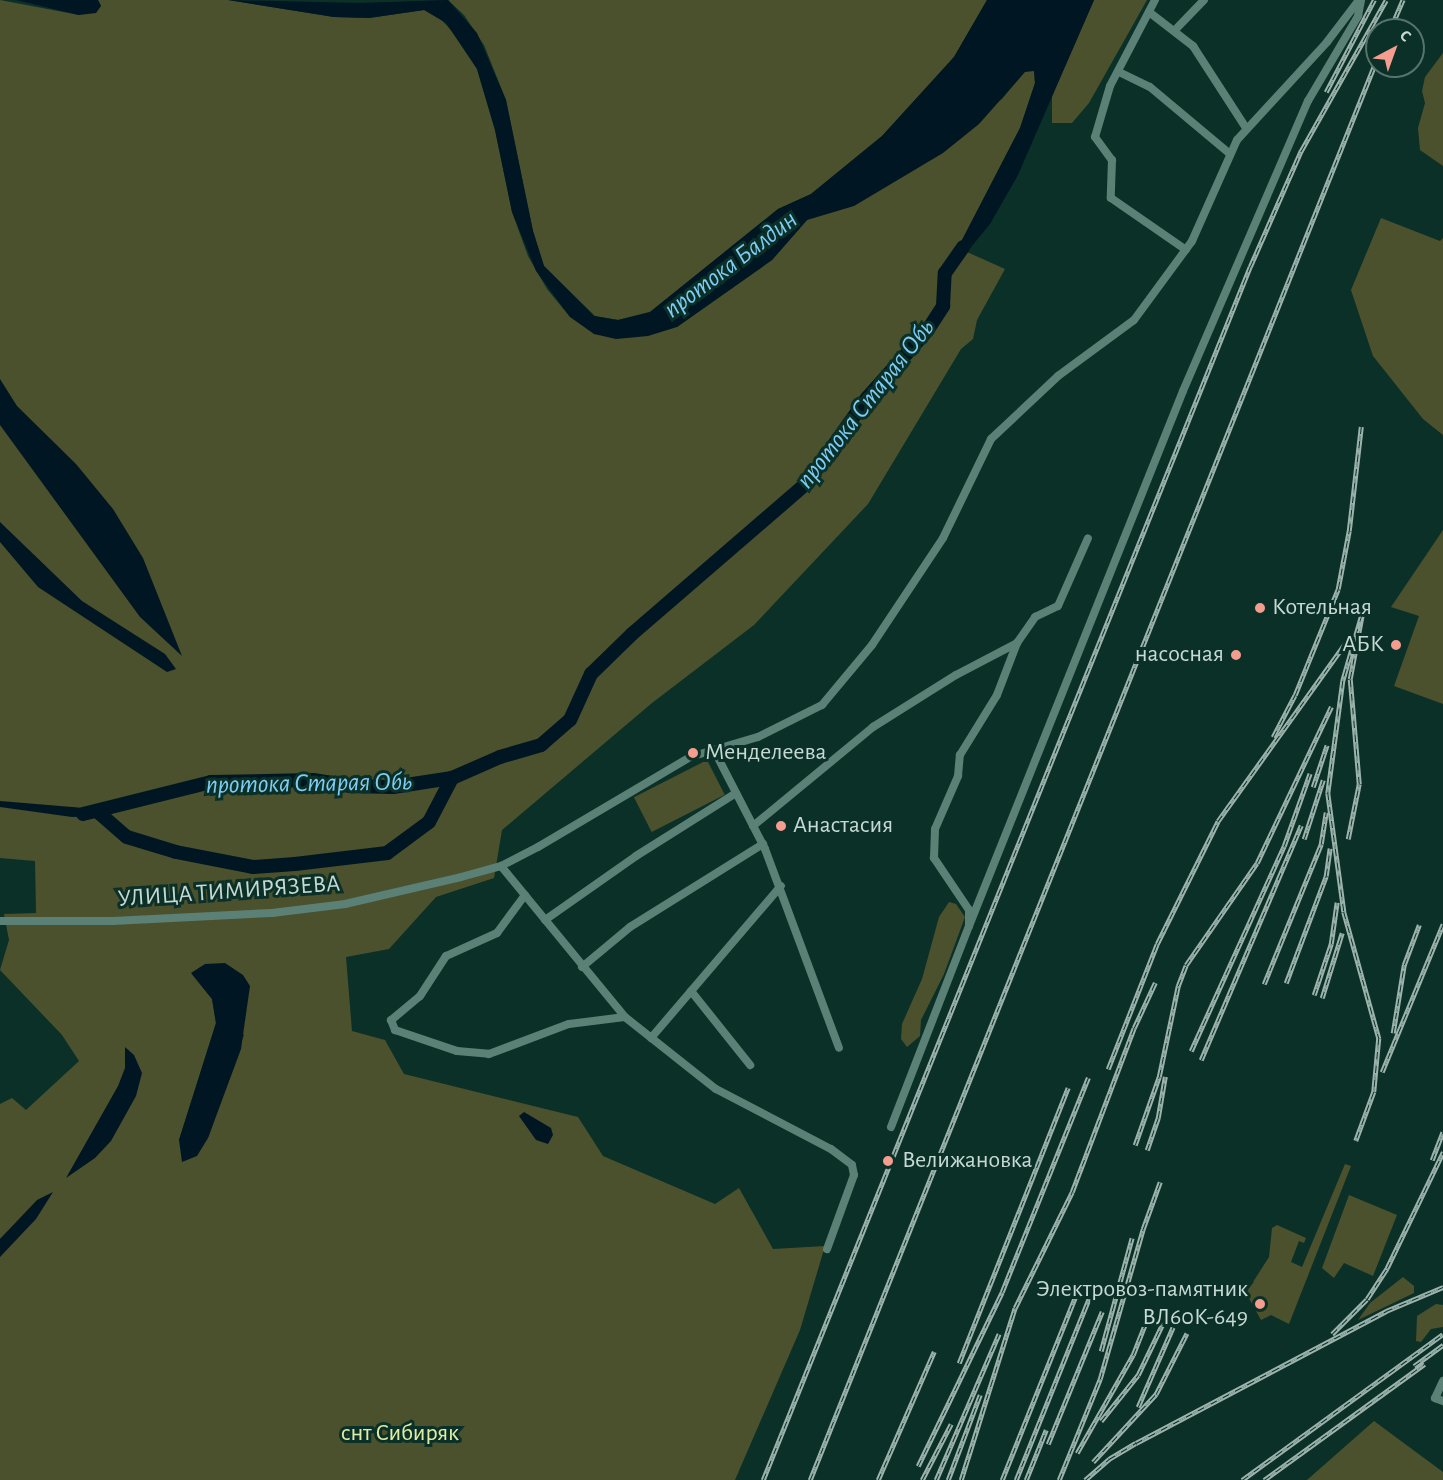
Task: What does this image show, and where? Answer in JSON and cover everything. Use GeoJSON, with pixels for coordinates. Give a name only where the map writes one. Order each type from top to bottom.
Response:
{"type":"FeatureCollection","features":[{"type":"Feature","properties":{"kind":"street"},"geometry":{"type":"LineString","coordinates":[[1155,0],[1119,72],[1094,132],[1112,160],[1111,198],[1186,250]]}},
{"type":"Feature","properties":{"kind":"street"},"geometry":{"type":"LineString","coordinates":[[1176,29],[1204,0]]}},
{"type":"Feature","properties":{"kind":"street"},"geometry":{"type":"LineString","coordinates":[[891,1127],[1183,391],[1308,101],[1358,16],[1360,0]]}},
{"type":"Feature","properties":{"kind":"street","name":"УЛИЦА ТИМИРЯЗЕВА"},"geometry":{"type":"LineString","coordinates":[[0,921],[204,918],[311,909],[501,866],[690,757],[792,723],[838,691],[943,538],[991,439],[1058,376],[1134,320],[1186,250],[1230,154],[1246,128],[1327,42],[1360,0]]}},
{"type":"Feature","properties":{"kind":"street"},"geometry":{"type":"LineString","coordinates":[[1149,12],[1176,29],[1193,46],[1246,128]]}},
{"type":"Feature","properties":{"kind":"street"},"geometry":{"type":"LineString","coordinates":[[1119,72],[1150,87],[1230,154]]}},
{"type":"Feature","properties":{"kind":"street"},"geometry":{"type":"LineString","coordinates":[[969,926],[969,910],[934,858],[934,829],[958,776],[960,755],[997,695],[1017,643],[1035,617],[1059,606],[1088,538]]}},
{"type":"Feature","properties":{"kind":"street"},"geometry":{"type":"LineString","coordinates":[[753,826],[873,727],[956,675],[1017,643]]}},
{"type":"Feature","properties":{"kind":"street"},"geometry":{"type":"LineString","coordinates":[[714,750],[763,844],[781,886],[839,1048]]}},
{"type":"Feature","properties":{"kind":"street"},"geometry":{"type":"LineString","coordinates":[[545,920],[636,856],[736,794]]}},
{"type":"Feature","properties":{"kind":"street"},"geometry":{"type":"LineString","coordinates":[[582,967],[630,927],[763,844]]}},
{"type":"Feature","properties":{"kind":"street"},"geometry":{"type":"LineString","coordinates":[[501,866],[582,967],[626,1017],[716,1089],[831,1149],[852,1165],[854,1175],[827,1249]]}},
{"type":"Feature","properties":{"kind":"street"},"geometry":{"type":"LineString","coordinates":[[651,1038],[781,886]]}},
{"type":"Feature","properties":{"kind":"street"},"geometry":{"type":"LineString","coordinates":[[525,895],[508,923],[497,933],[446,956],[420,996],[391,1020],[395,1030],[457,1051],[489,1054],[569,1024],[626,1017]]}},
{"type":"Feature","properties":{"kind":"street"},"geometry":{"type":"LineString","coordinates":[[691,991],[750,1065]]}},
{"type":"Feature","properties":{"kind":"street"},"geometry":{"type":"LineString","coordinates":[[1439,1400],[1443,1381]]}},
{"type":"Feature","properties":{"kind":"green space","name":"снт Сибиряк"},"geometry":{"type":"Polygon","coordinates":[[[0,0],[79,15],[101,6],[98,0],[228,0],[334,17],[369,18],[424,10],[436,14],[461,41],[477,69],[495,130],[512,212],[528,256],[547,289],[570,317],[677,327],[772,260],[807,220],[1002,99],[1025,71],[1034,71],[1035,83],[1020,128],[951,262],[967,252],[1005,269],[977,320],[973,339],[961,349],[868,504],[754,625],[652,703],[502,830],[494,878],[436,897],[389,949],[346,957],[352,1031],[385,1040],[404,1074],[578,1117],[603,1156],[715,1204],[739,1188],[773,1249],[825,1246],[800,1330],[735,1480],[0,1480],[0,1257],[46,1195],[0,1239],[0,1104],[12,1098],[26,1110],[79,1061],[62,1035],[0,970],[9,940],[4,914],[36,913],[35,861],[0,858],[0,0]],[[191,973],[212,999],[216,1023],[179,1140],[208,1138],[244,1035],[191,973]]]}},
{"type":"Feature","properties":{"kind":"green space"},"geometry":{"type":"Polygon","coordinates":[[[448,0],[987,0],[954,57],[882,136],[811,194],[778,209],[650,312],[618,320],[595,316],[544,266],[533,231],[506,100],[484,45],[464,15],[448,0]]]}},
{"type":"Feature","properties":{"kind":"green space"},"geometry":{"type":"Polygon","coordinates":[[[1094,0],[1147,0],[1089,103],[1072,123],[1052,123],[1052,96],[1094,0]]]}},
{"type":"Feature","properties":{"kind":"green space"},"geometry":{"type":"Polygon","coordinates":[[[1443,53],[1443,166],[1420,150],[1418,128],[1425,103],[1422,91],[1425,77],[1443,53]]]}},
{"type":"Feature","properties":{"kind":"green space"},"geometry":{"type":"Polygon","coordinates":[[[1381,218],[1440,241],[1443,238],[1443,435],[1423,419],[1373,356],[1351,290],[1381,218]]]}},
{"type":"Feature","properties":{"kind":"green space"},"geometry":{"type":"Polygon","coordinates":[[[1443,530],[1443,704],[1394,686],[1419,616],[1391,607],[1443,530]]]}},
{"type":"Feature","properties":{"kind":"green space"},"geometry":{"type":"Polygon","coordinates":[[[707,760],[725,795],[652,832],[634,797],[707,760]]]}},
{"type":"Feature","properties":{"kind":"green space"},"geometry":{"type":"Polygon","coordinates":[[[949,902],[956,904],[965,917],[944,974],[921,1020],[920,1036],[907,1047],[901,1039],[902,1024],[922,979],[939,917],[949,902]]]}},
{"type":"Feature","properties":{"kind":"green space"},"geometry":{"type":"Polygon","coordinates":[[[1345,1164],[1351,1166],[1289,1324],[1271,1315],[1261,1320],[1246,1293],[1269,1257],[1272,1228],[1277,1225],[1306,1238],[1304,1243],[1299,1241],[1291,1262],[1302,1267],[1345,1164]]]}},
{"type":"Feature","properties":{"kind":"green space"},"geometry":{"type":"Polygon","coordinates":[[[1349,1195],[1397,1215],[1373,1276],[1344,1263],[1334,1278],[1322,1268],[1349,1195]]]}},
{"type":"Feature","properties":{"kind":"green space"},"geometry":{"type":"Polygon","coordinates":[[[1403,1277],[1414,1286],[1414,1293],[1358,1320],[1370,1303],[1403,1277]]]}},
{"type":"Feature","properties":{"kind":"green space"},"geometry":{"type":"Polygon","coordinates":[[[1436,1304],[1443,1305],[1443,1327],[1431,1329],[1421,1342],[1416,1341],[1417,1316],[1436,1304]]]}},
{"type":"Feature","properties":{"kind":"green space"},"geometry":{"type":"Polygon","coordinates":[[[1374,1421],[1443,1472],[1443,1480],[1307,1480],[1374,1421]]]}},
{"type":"Feature","properties":{"kind":"water"},"geometry":{"type":"Polygon","coordinates":[[[16,0],[98,0],[101,6],[96,13],[79,15],[16,0]]]}},
{"type":"Feature","properties":{"kind":"water","name":"протока Балдин"},"geometry":{"type":"Polygon","coordinates":[[[228,0],[360,3],[448,0],[477,33],[506,100],[533,231],[544,266],[594,316],[618,320],[650,312],[778,209],[811,194],[882,136],[954,57],[987,0],[1094,0],[1018,175],[990,224],[967,252],[950,263],[1020,128],[1035,83],[1034,71],[1025,72],[979,124],[943,153],[854,206],[807,220],[772,260],[677,327],[648,336],[616,339],[594,334],[570,317],[536,271],[512,212],[495,130],[477,69],[446,23],[424,10],[369,18],[334,17],[228,0]]]}},
{"type":"Feature","properties":{"kind":"water"},"geometry":{"type":"Polygon","coordinates":[[[0,379],[17,406],[76,464],[113,509],[143,558],[182,656],[140,617],[0,425],[0,379]]]}},
{"type":"Feature","properties":{"kind":"water"},"geometry":{"type":"Polygon","coordinates":[[[0,522],[82,601],[165,654],[176,669],[167,672],[38,587],[0,542],[0,522]]]}},
{"type":"Feature","properties":{"kind":"water"},"geometry":{"type":"Polygon","coordinates":[[[0,801],[96,809],[101,812],[96,816],[72,817],[0,807],[0,801]]]}},
{"type":"Feature","properties":{"kind":"water"},"geometry":{"type":"Polygon","coordinates":[[[225,963],[243,975],[250,986],[241,1049],[208,1138],[197,1156],[182,1162],[179,1140],[216,1023],[212,999],[191,973],[205,964],[225,963]]]}},
{"type":"Feature","properties":{"kind":"water"},"geometry":{"type":"Polygon","coordinates":[[[125,1047],[134,1055],[142,1073],[136,1096],[111,1141],[95,1158],[66,1178],[118,1086],[125,1068],[125,1047]]]}},
{"type":"Feature","properties":{"kind":"water"},"geometry":{"type":"Polygon","coordinates":[[[524,1112],[551,1128],[553,1135],[548,1144],[536,1140],[519,1116],[524,1112]]]}},
{"type":"Feature","properties":{"kind":"water"},"geometry":{"type":"Polygon","coordinates":[[[53,1192],[36,1219],[0,1257],[0,1239],[37,1200],[53,1192]]]}},
{"type":"Feature","properties":{"kind":"waterway","name":"протока Старая Обь"},"geometry":{"type":"LineString","coordinates":[[83,814],[211,782],[313,780],[350,786],[393,787],[452,778],[500,757],[541,745],[570,720],[591,674],[632,634],[807,483],[867,398],[927,331],[943,306],[945,273],[963,247]]}},
{"type":"Feature","properties":{"kind":"waterway","name":"протока Старая Обь"},"geometry":{"type":"LineString","coordinates":[[98,812],[127,837],[176,852],[253,867],[295,864],[387,853],[429,822],[452,778]]}},
{"type":"Feature","properties":{"kind":"railway"},"geometry":{"type":"LineString","coordinates":[[1326,92],[1374,0]]}},
{"type":"Feature","properties":{"kind":"railway"},"geometry":{"type":"LineString","coordinates":[[763,1480],[1250,267],[1301,151],[1386,0]]}},
{"type":"Feature","properties":{"kind":"railway"},"geometry":{"type":"LineString","coordinates":[[1395,18],[1403,0]]}},
{"type":"Feature","properties":{"kind":"railway"},"geometry":{"type":"LineString","coordinates":[[810,1480],[1369,78]]}},
{"type":"Feature","properties":{"kind":"railway"},"geometry":{"type":"LineString","coordinates":[[1273,737],[1295,695],[1338,589],[1349,531],[1361,427]]}},
{"type":"Feature","properties":{"kind":"railway"},"geometry":{"type":"LineString","coordinates":[[1348,839],[1359,784],[1350,679],[1362,615],[1343,681],[1328,793],[1344,912],[1379,1038],[1374,1092],[1356,1141]]}},
{"type":"Feature","properties":{"kind":"railway"},"geometry":{"type":"LineString","coordinates":[[1108,1069],[1157,944],[1218,821],[1347,641]]}},
{"type":"Feature","properties":{"kind":"railway"},"geometry":{"type":"LineString","coordinates":[[1135,1145],[1159,1077],[1178,986],[1186,965],[1257,863],[1331,707]]}},
{"type":"Feature","properties":{"kind":"railway"},"geometry":{"type":"LineString","coordinates":[[1313,787],[1327,745]]}},
{"type":"Feature","properties":{"kind":"railway"},"geometry":{"type":"LineString","coordinates":[[1191,1051],[1284,846],[1310,773]]}},
{"type":"Feature","properties":{"kind":"railway"},"geometry":{"type":"LineString","coordinates":[[1304,839],[1323,780]]}},
{"type":"Feature","properties":{"kind":"railway"},"geometry":{"type":"LineString","coordinates":[[1264,984],[1321,844],[1326,812]]}},
{"type":"Feature","properties":{"kind":"railway"},"geometry":{"type":"LineString","coordinates":[[1201,1060],[1301,825]]}},
{"type":"Feature","properties":{"kind":"railway"},"geometry":{"type":"LineString","coordinates":[[1286,983],[1326,876],[1330,848]]}},
{"type":"Feature","properties":{"kind":"railway"},"geometry":{"type":"LineString","coordinates":[[1314,995],[1331,944],[1337,902]]}},
{"type":"Feature","properties":{"kind":"railway"},"geometry":{"type":"LineString","coordinates":[[1382,1072],[1443,924]]}},
{"type":"Feature","properties":{"kind":"railway"},"geometry":{"type":"LineString","coordinates":[[1393,1033],[1404,965],[1419,925]]}},
{"type":"Feature","properties":{"kind":"railway"},"geometry":{"type":"LineString","coordinates":[[1322,998],[1342,933]]}},
{"type":"Feature","properties":{"kind":"railway"},"geometry":{"type":"LineString","coordinates":[[961,1480],[1015,1308],[1072,1192],[1134,1028],[1155,983]]}},
{"type":"Feature","properties":{"kind":"railway"},"geometry":{"type":"LineString","coordinates":[[1147,1150],[1158,1118],[1165,1077]]}},
{"type":"Feature","properties":{"kind":"railway"},"geometry":{"type":"LineString","coordinates":[[918,1466],[1002,1292],[1088,1078]]}},
{"type":"Feature","properties":{"kind":"railway"},"geometry":{"type":"LineString","coordinates":[[959,1363],[1068,1088]]}},
{"type":"Feature","properties":{"kind":"railway"},"geometry":{"type":"LineString","coordinates":[[1432,1160],[1443,1132]]}},
{"type":"Feature","properties":{"kind":"railway"},"geometry":{"type":"LineString","coordinates":[[1332,1334],[1367,1299],[1387,1268],[1443,1152]]}},
{"type":"Feature","properties":{"kind":"railway"},"geometry":{"type":"LineString","coordinates":[[1059,1480],[1100,1379],[1143,1229],[1160,1182]]}},
{"type":"Feature","properties":{"kind":"railway"},"geometry":{"type":"LineString","coordinates":[[1101,1351],[1132,1238]]}},
{"type":"Feature","properties":{"kind":"railway"},"geometry":{"type":"LineString","coordinates":[[1002,1480],[1079,1287]]}},
{"type":"Feature","properties":{"kind":"railway"},"geometry":{"type":"LineString","coordinates":[[1085,1480],[1109,1459],[1136,1443],[1386,1311],[1443,1287]]}},
{"type":"Feature","properties":{"kind":"railway"},"geometry":{"type":"LineString","coordinates":[[1016,1480],[1091,1293]]}},
{"type":"Feature","properties":{"kind":"railway"},"geometry":{"type":"LineString","coordinates":[[1048,1444],[1102,1312]]}},
{"type":"Feature","properties":{"kind":"railway"},"geometry":{"type":"LineString","coordinates":[[1077,1453],[1133,1355],[1148,1317]]}},
{"type":"Feature","properties":{"kind":"railway"},"geometry":{"type":"LineString","coordinates":[[1101,1421],[1138,1375],[1163,1323]]}},
{"type":"Feature","properties":{"kind":"railway"},"geometry":{"type":"LineString","coordinates":[[1138,1407],[1173,1327]]}},
{"type":"Feature","properties":{"kind":"railway"},"geometry":{"type":"LineString","coordinates":[[1093,1462],[1156,1394],[1187,1333]]}},
{"type":"Feature","properties":{"kind":"railway"},"geometry":{"type":"LineString","coordinates":[[936,1480],[999,1334]]}},
{"type":"Feature","properties":{"kind":"railway"},"geometry":{"type":"LineString","coordinates":[[1242,1480],[1443,1334]]}},
{"type":"Feature","properties":{"kind":"railway"},"geometry":{"type":"LineString","coordinates":[[1414,1366],[1443,1345]]}},
{"type":"Feature","properties":{"kind":"railway"},"geometry":{"type":"LineString","coordinates":[[878,1480],[934,1352]]}},
{"type":"Feature","properties":{"kind":"railway"},"geometry":{"type":"LineString","coordinates":[[1264,1480],[1424,1364]]}},
{"type":"Feature","properties":{"kind":"railway"},"geometry":{"type":"LineString","coordinates":[[948,1480],[980,1395]]}},
{"type":"Feature","properties":{"kind":"railway"},"geometry":{"type":"LineString","coordinates":[[922,1480],[951,1424]]}},
{"type":"Feature","properties":{"kind":"railway"},"geometry":{"type":"LineString","coordinates":[[1026,1480],[1046,1430]]}},
{"type":"Feature","properties":{"kind":"place","name":"Котельная"},"geometry":{"type":"Point","coordinates":[1260,608]}},
{"type":"Feature","properties":{"kind":"place","name":"АБК"},"geometry":{"type":"Point","coordinates":[1396,645]}},
{"type":"Feature","properties":{"kind":"place","name":"насосная"},"geometry":{"type":"Point","coordinates":[1236,655]}},
{"type":"Feature","properties":{"kind":"place","name":"Менделеева"},"geometry":{"type":"Point","coordinates":[693,753]}},
{"type":"Feature","properties":{"kind":"place","name":"Анастасия"},"geometry":{"type":"Point","coordinates":[781,826]}},
{"type":"Feature","properties":{"kind":"place","name":"Велижановка"},"geometry":{"type":"Point","coordinates":[888,1161]}},
{"type":"Feature","properties":{"kind":"place","name":"Электровоз-памятник ВЛ60К-649"},"geometry":{"type":"Point","coordinates":[1260,1304]}}]}
